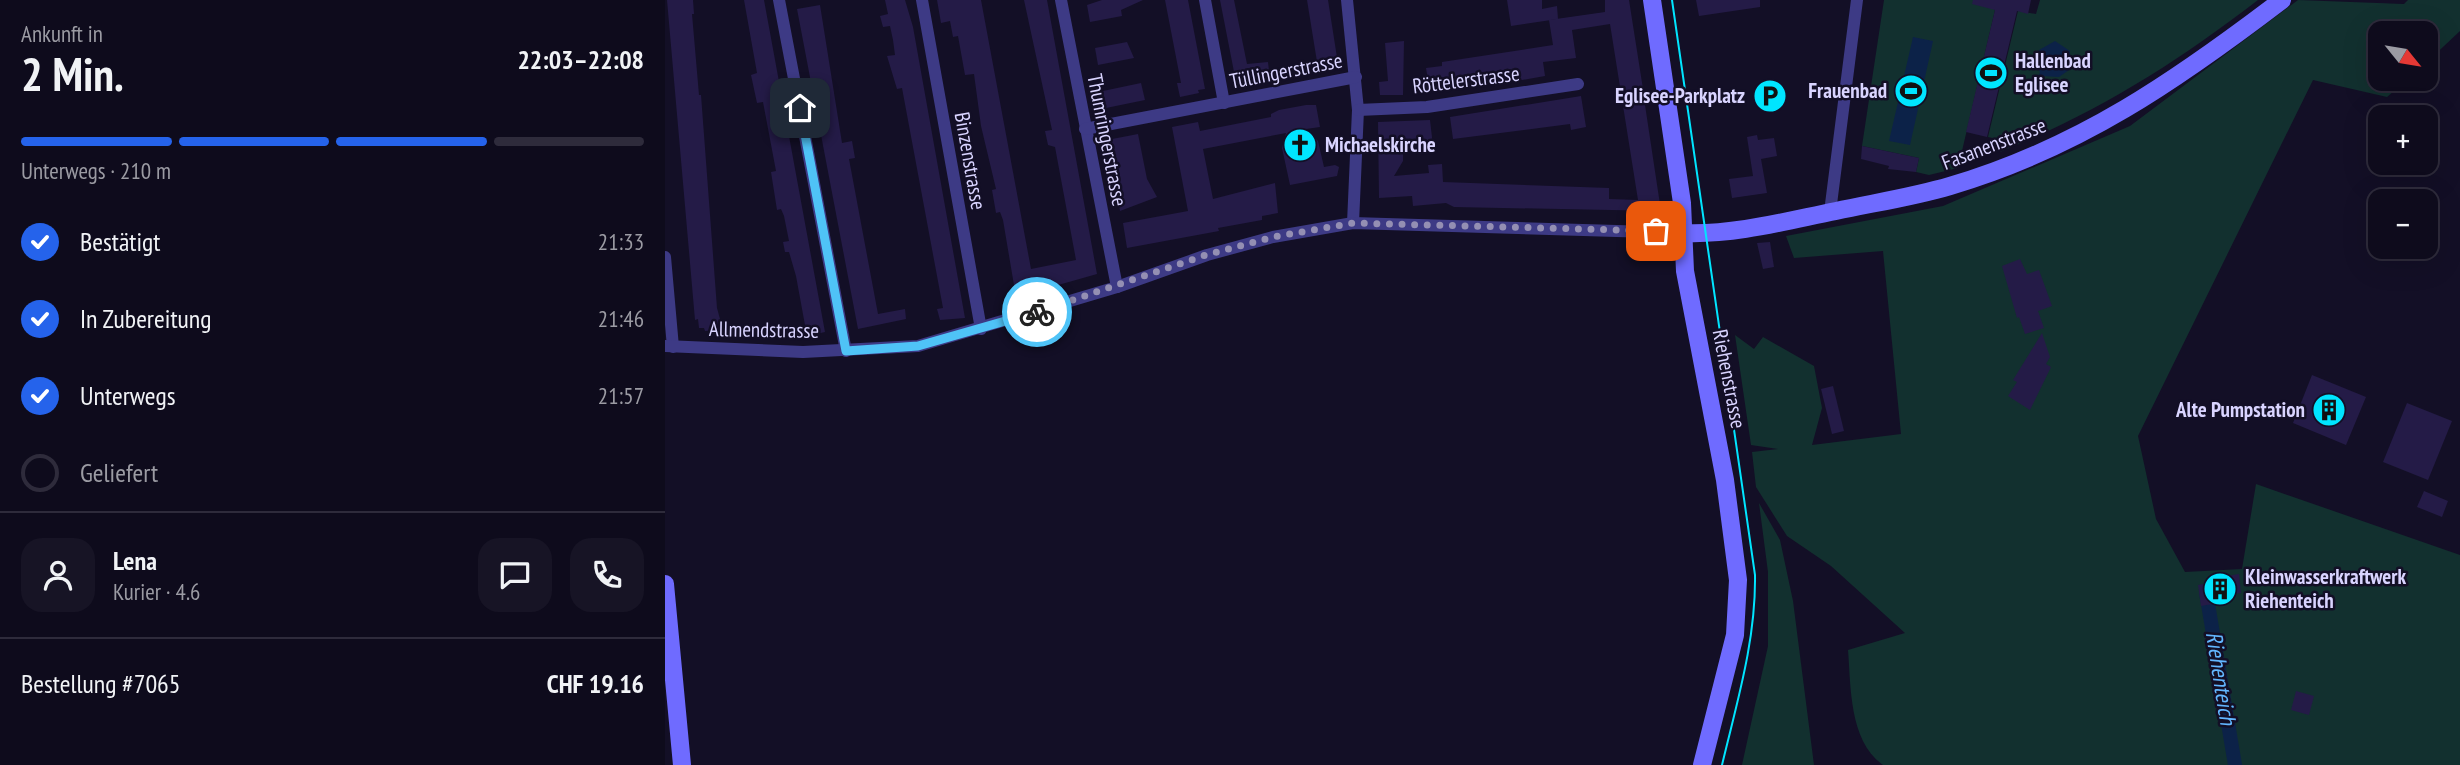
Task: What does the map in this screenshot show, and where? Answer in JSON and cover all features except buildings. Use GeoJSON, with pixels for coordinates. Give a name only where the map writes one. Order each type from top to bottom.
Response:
{"type":"FeatureCollection","features":[{"type":"Feature","properties":{"kind":"main road","name":"Riehenstrasse"},"geometry":{"type":"LineString","coordinates":[[1652,0],[1682,202],[1685,271],[1724,480],[1738,580],[1735,635],[1702,765]]}},
{"type":"Feature","properties":{"kind":"main road","name":"Fasanenstrasse"},"geometry":{"type":"LineString","coordinates":[[1683,233],[1728,231],[1949,186],[2071,138],[2174,80],[2282,0]]}},
{"type":"Feature","properties":{"kind":"main road"},"geometry":{"type":"LineString","coordinates":[[665,584],[682,765]]}},
{"type":"Feature","properties":{"kind":"street"},"geometry":{"type":"LineString","coordinates":[[779,0],[846,351]]}},
{"type":"Feature","properties":{"kind":"street","name":"Binzenstrasse"},"geometry":{"type":"LineString","coordinates":[[922,0],[981,329]]}},
{"type":"Feature","properties":{"kind":"street","name":"Thumringerstrasse"},"geometry":{"type":"LineString","coordinates":[[1061,0],[1117,287]]}},
{"type":"Feature","properties":{"kind":"street","name":"Tüllingerstrasse"},"geometry":{"type":"LineString","coordinates":[[1205,0],[1224,103]]}},
{"type":"Feature","properties":{"kind":"street"},"geometry":{"type":"LineString","coordinates":[[1347,0],[1358,110],[1353,223]]}},
{"type":"Feature","properties":{"kind":"street"},"geometry":{"type":"LineString","coordinates":[[1830,212],[1857,0]]}},
{"type":"Feature","properties":{"kind":"street","name":"Tüllingerstrasse"},"geometry":{"type":"LineString","coordinates":[[1085,130],[1356,77]]}},
{"type":"Feature","properties":{"kind":"street","name":"Röttelerstrasse"},"geometry":{"type":"LineString","coordinates":[[1358,110],[1427,107],[1579,84]]}},
{"type":"Feature","properties":{"kind":"street","name":"Allmendstrasse"},"geometry":{"type":"LineString","coordinates":[[669,346],[846,351],[918,346],[1117,287],[1206,255],[1273,237],[1353,223],[1683,233]]}},
{"type":"Feature","properties":{"kind":"street"},"geometry":{"type":"LineString","coordinates":[[665,257],[669,346]]}},
{"type":"Feature","properties":{"kind":"green space","name":"Frauenbad"},"geometry":{"type":"Polygon","coordinates":[[[1884,0],[1981,0],[1995,10],[1958,168],[1929,175],[1916,172],[1919,158],[1862,146],[1884,0]]]}},
{"type":"Feature","properties":{"kind":"green space"},"geometry":{"type":"Polygon","coordinates":[[[2040,0],[2258,0],[2135,85],[2071,120],[2000,152],[1997,139],[1988,137],[2018,11],[2036,14],[2040,0]]]}},
{"type":"Feature","properties":{"kind":"green space"},"geometry":{"type":"Polygon","coordinates":[[[2298,0],[2404,4],[2408,0],[2460,0],[2460,31],[2438,52],[2438,21],[2368,21],[2368,91],[2394,91],[2387,97],[2313,80],[2138,436],[2156,519],[2185,572],[2242,569],[2256,484],[2460,555],[2460,765],[1883,765],[1872,755],[1864,742],[1851,696],[1848,650],[1905,633],[1831,566],[1787,536],[1756,487],[1752,452],[1778,449],[1751,445],[1735,335],[1754,349],[1763,337],[1814,366],[1822,408],[1812,445],[1901,434],[1883,251],[1794,258],[1786,236],[1943,206],[2130,126],[2298,0]]]}},
{"type":"Feature","properties":{"kind":"green space"},"geometry":{"type":"Polygon","coordinates":[[[1759,503],[1780,540],[1793,601],[1814,765],[1742,765],[1768,646],[1768,572],[1759,503]]]}},
{"type":"Feature","properties":{"kind":"water","name":"Frauenbad"},"geometry":{"type":"Polygon","coordinates":[[[1913,37],[1933,41],[1910,145],[1889,141],[1913,37]]]}},
{"type":"Feature","properties":{"kind":"water"},"geometry":{"type":"Polygon","coordinates":[[[2055,41],[2070,51],[2069,70],[2059,77],[2041,76],[2022,94],[2040,73],[2036,61],[2039,50],[2055,41]]]}},
{"type":"Feature","properties":{"kind":"waterway","name":"Riehenteich"},"geometry":{"type":"LineString","coordinates":[[2206,592],[2235,765]]}},
{"type":"Feature","properties":{"kind":"tram line"},"geometry":{"type":"LineString","coordinates":[[1672,0],[1755,575],[1749,647],[1722,765]]}},
{"type":"Feature","properties":{"kind":"way so far"},"geometry":{"type":"LineString","coordinates":[[1037,312],[1206,255],[1273,237],[1353,223],[1656,231]]}},
{"type":"Feature","properties":{"kind":"place","name":"Hallenbad Eglisee"},"geometry":{"type":"Point","coordinates":[1991,73]}},
{"type":"Feature","properties":{"kind":"place","name":"Frauenbad"},"geometry":{"type":"Point","coordinates":[1911,91]}},
{"type":"Feature","properties":{"kind":"place","name":"Eglisee-Parkplatz"},"geometry":{"type":"Point","coordinates":[1770,96]}},
{"type":"Feature","properties":{"kind":"place","name":"Michaelskirche"},"geometry":{"type":"Point","coordinates":[1300,145]}},
{"type":"Feature","properties":{"kind":"place","name":"Alte Pumpstation"},"geometry":{"type":"Point","coordinates":[2329,410]}},
{"type":"Feature","properties":{"kind":"place","name":"Kleinwasserkraftwerk Riehenteich"},"geometry":{"type":"Point","coordinates":[2220,589]}},
{"type":"Feature","properties":{"kind":"route"},"geometry":{"type":"LineString","coordinates":[[800,108],[846,351],[918,346],[1037,312]]}}]}
